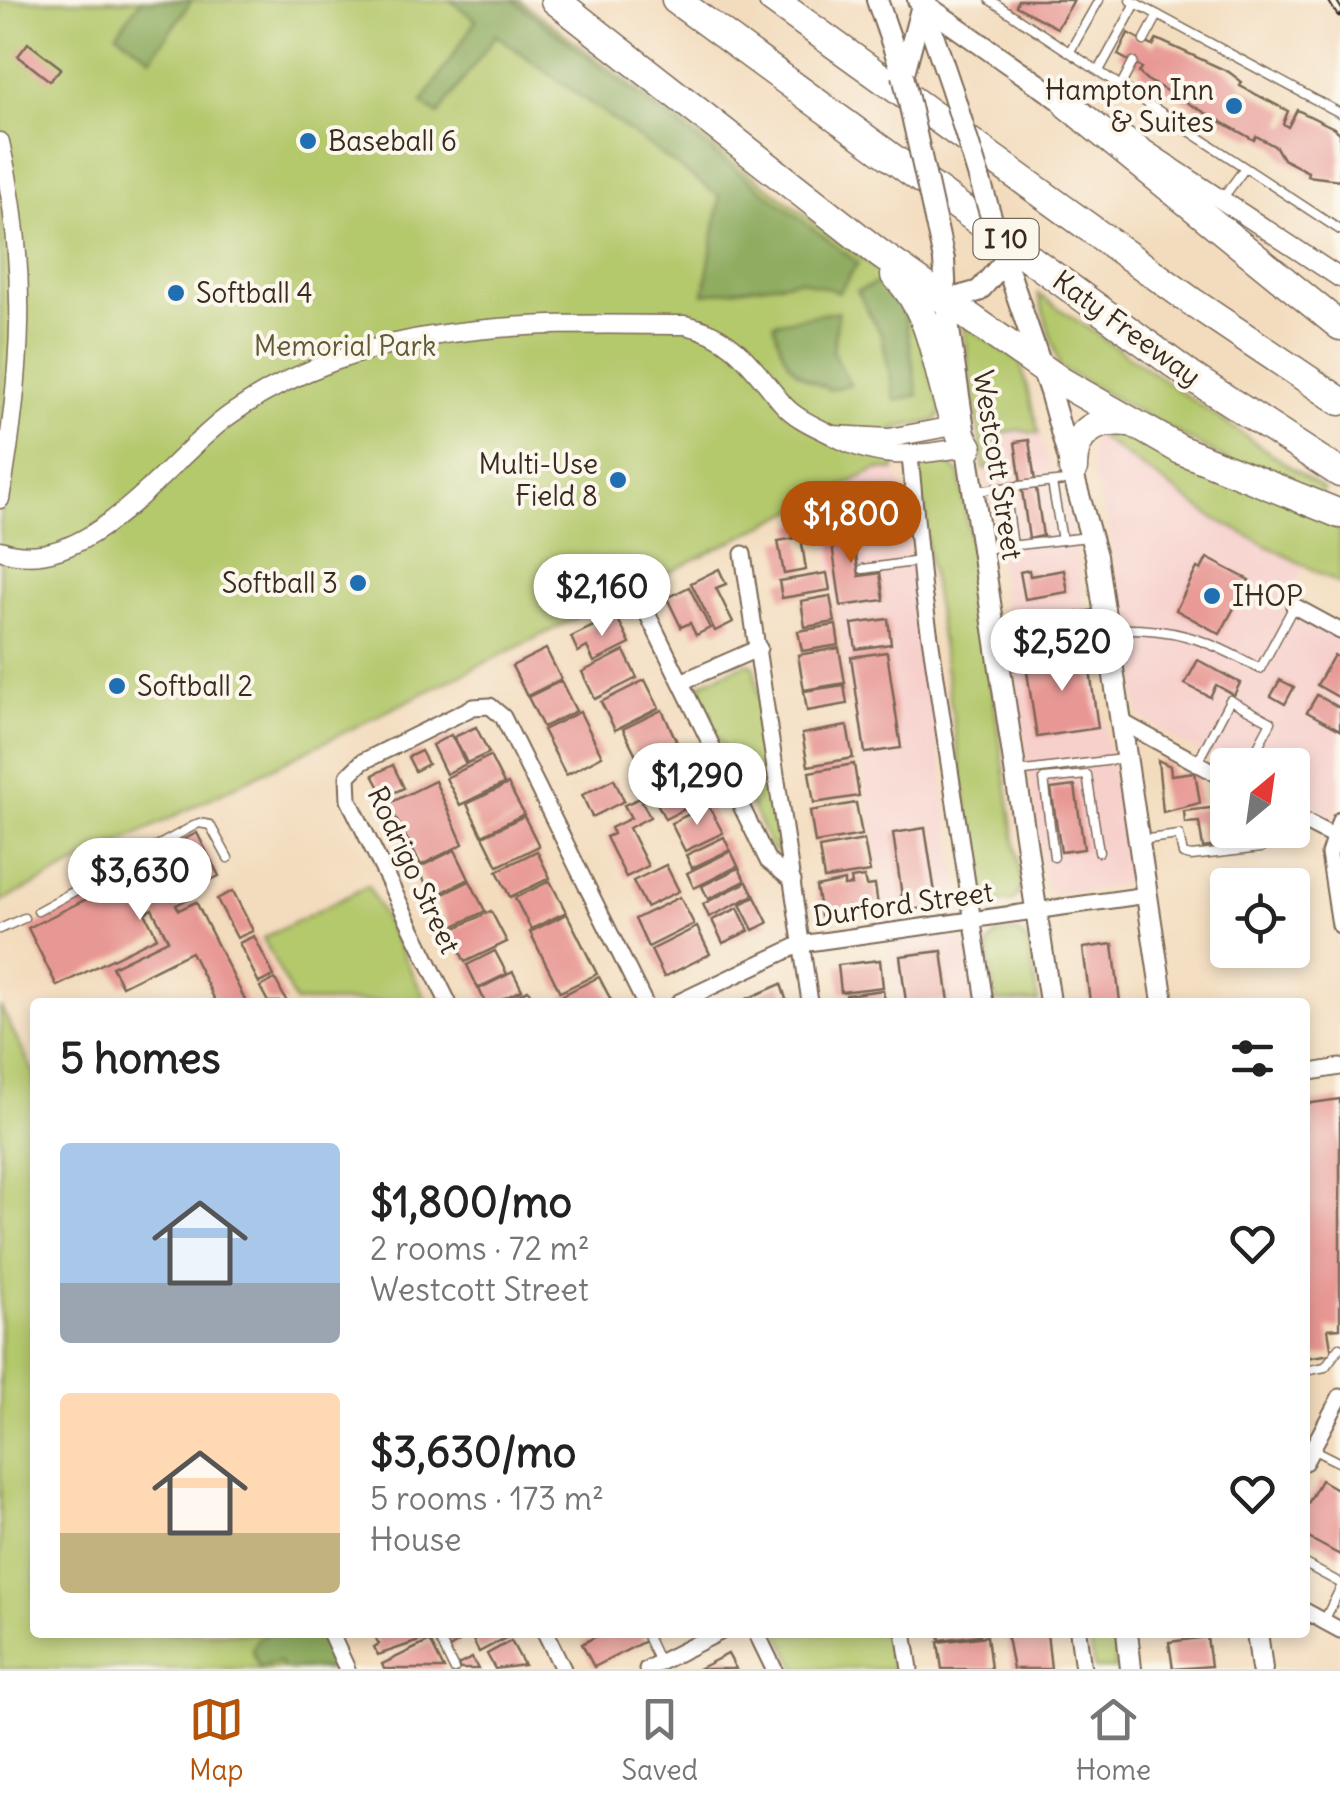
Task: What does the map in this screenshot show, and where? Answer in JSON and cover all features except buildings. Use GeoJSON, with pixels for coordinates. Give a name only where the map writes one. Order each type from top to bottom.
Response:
{"type":"FeatureCollection","features":[{"type":"Feature","properties":{"kind":"highway"},"geometry":{"type":"LineString","coordinates":[[555,0],[880,254],[1042,369],[1181,450],[1340,514]]}},
{"type":"Feature","properties":{"kind":"highway","name":"Katy Freeway"},"geometry":{"type":"LineString","coordinates":[[676,0],[1192,377],[1340,474]]}},
{"type":"Feature","properties":{"kind":"highway","name":"I 10"},"geometry":{"type":"LineString","coordinates":[[773,0],[1176,290],[1340,401]]}},
{"type":"Feature","properties":{"kind":"highway"},"geometry":{"type":"LineString","coordinates":[[1068,105],[1340,326]]}},
{"type":"Feature","properties":{"kind":"highway"},"geometry":{"type":"LineString","coordinates":[[880,254],[924,317],[961,437]]}},
{"type":"Feature","properties":{"kind":"highway"},"geometry":{"type":"LineString","coordinates":[[1067,477],[1073,449],[1091,426],[1106,420],[1128,422]]}},
{"type":"Feature","properties":{"kind":"main road","name":"Westcott Street"},"geometry":{"type":"LineString","coordinates":[[877,0],[903,75],[944,260],[961,437],[983,548],[1049,998]]}},
{"type":"Feature","properties":{"kind":"main road"},"geometry":{"type":"LineString","coordinates":[[921,1],[925,32],[1005,274],[1042,369],[1067,477],[1091,536],[1109,621],[1162,998]]}},
{"type":"Feature","properties":{"kind":"main road"},"geometry":{"type":"LineString","coordinates":[[921,1],[1068,105]]}},
{"type":"Feature","properties":{"kind":"main road"},"geometry":{"type":"LineString","coordinates":[[903,75],[925,32]]}},
{"type":"Feature","properties":{"kind":"main road"},"geometry":{"type":"LineString","coordinates":[[948,300],[979,291],[1005,274]]}},
{"type":"Feature","properties":{"kind":"main road"},"geometry":{"type":"LineString","coordinates":[[1128,1638],[1131,1669]]}},
{"type":"Feature","properties":{"kind":"main road"},"geometry":{"type":"LineString","coordinates":[[1258,1638],[1262,1669]]}},
{"type":"Feature","properties":{"kind":"street"},"geometry":{"type":"LineString","coordinates":[[1068,105],[1128,138],[1340,278]]}},
{"type":"Feature","properties":{"kind":"street"},"geometry":{"type":"LineString","coordinates":[[0,142],[17,239],[20,310],[20,379],[0,498]]}},
{"type":"Feature","properties":{"kind":"street"},"geometry":{"type":"LineString","coordinates":[[0,550],[46,553],[82,540],[127,508],[230,414],[325,365],[397,342],[488,326],[685,325],[709,330],[747,356],[786,408],[854,449],[910,456],[961,437]]}},
{"type":"Feature","properties":{"kind":"street"},"geometry":{"type":"LineString","coordinates":[[833,436],[961,437]]}},
{"type":"Feature","properties":{"kind":"street"},"geometry":{"type":"LineString","coordinates":[[910,456],[920,561],[984,998]]}},
{"type":"Feature","properties":{"kind":"street"},"geometry":{"type":"LineString","coordinates":[[743,554],[809,998]]}},
{"type":"Feature","properties":{"kind":"street"},"geometry":{"type":"LineString","coordinates":[[1294,606],[1340,632]]}},
{"type":"Feature","properties":{"kind":"street"},"geometry":{"type":"LineString","coordinates":[[645,609],[768,861],[793,881]]}},
{"type":"Feature","properties":{"kind":"street"},"geometry":{"type":"LineString","coordinates":[[680,682],[759,648]]}},
{"type":"Feature","properties":{"kind":"street","name":"Rodrigo Street"},"geometry":{"type":"LineString","coordinates":[[446,998],[349,800],[348,776],[362,762],[473,707],[490,706],[503,717],[642,998]]}},
{"type":"Feature","properties":{"kind":"street"},"geometry":{"type":"LineString","coordinates":[[1124,722],[1210,770]]}},
{"type":"Feature","properties":{"kind":"street"},"geometry":{"type":"LineString","coordinates":[[1340,820],[1329,854],[1340,924]]}},
{"type":"Feature","properties":{"kind":"street"},"geometry":{"type":"LineString","coordinates":[[1310,824],[1336,838]]}},
{"type":"Feature","properties":{"kind":"street","name":"Durford Street"},"geometry":{"type":"LineString","coordinates":[[687,998],[801,944],[1147,895]]}},
{"type":"Feature","properties":{"kind":"street"},"geometry":{"type":"LineString","coordinates":[[1310,1072],[1340,1067]]}},
{"type":"Feature","properties":{"kind":"street"},"geometry":{"type":"LineString","coordinates":[[1310,1446],[1337,1408]]}},
{"type":"Feature","properties":{"kind":"street"},"geometry":{"type":"LineString","coordinates":[[1310,1614],[1340,1630]]}},
{"type":"Feature","properties":{"kind":"street"},"geometry":{"type":"LineString","coordinates":[[333,1638],[348,1669]]}},
{"type":"Feature","properties":{"kind":"street"},"geometry":{"type":"LineString","coordinates":[[548,1638],[563,1669]]}},
{"type":"Feature","properties":{"kind":"street"},"geometry":{"type":"LineString","coordinates":[[657,1667],[709,1638]]}},
{"type":"Feature","properties":{"kind":"street"},"geometry":{"type":"LineString","coordinates":[[759,1638],[774,1669]]}},
{"type":"Feature","properties":{"kind":"street"},"geometry":{"type":"LineString","coordinates":[[905,1638],[910,1669]]}},
{"type":"Feature","properties":{"kind":"street"},"geometry":{"type":"LineString","coordinates":[[1079,1638],[1084,1669]]}},
{"type":"Feature","properties":{"kind":"lane"},"geometry":{"type":"LineString","coordinates":[[990,0],[1100,68],[1340,230]]}},
{"type":"Feature","properties":{"kind":"lane"},"geometry":{"type":"LineString","coordinates":[[1070,51],[1099,0]]}},
{"type":"Feature","properties":{"kind":"lane"},"geometry":{"type":"LineString","coordinates":[[1100,68],[1133,2],[1340,114]]}},
{"type":"Feature","properties":{"kind":"lane"},"geometry":{"type":"LineString","coordinates":[[1144,41],[1158,15]]}},
{"type":"Feature","properties":{"kind":"lane"},"geometry":{"type":"LineString","coordinates":[[1122,83],[1132,62]]}},
{"type":"Feature","properties":{"kind":"lane"},"geometry":{"type":"LineString","coordinates":[[1222,199],[1245,168]]}},
{"type":"Feature","properties":{"kind":"lane"},"geometry":{"type":"LineString","coordinates":[[974,491],[1067,477],[1062,540]]}},
{"type":"Feature","properties":{"kind":"lane"},"geometry":{"type":"LineString","coordinates":[[1005,488],[1014,546]]}},
{"type":"Feature","properties":{"kind":"lane"},"geometry":{"type":"LineString","coordinates":[[858,524],[916,515]]}},
{"type":"Feature","properties":{"kind":"lane"},"geometry":{"type":"LineString","coordinates":[[983,548],[1091,536]]}},
{"type":"Feature","properties":{"kind":"lane"},"geometry":{"type":"LineString","coordinates":[[863,569],[920,561]]}},
{"type":"Feature","properties":{"kind":"lane"},"geometry":{"type":"LineString","coordinates":[[995,630],[1109,621],[1158,628],[1209,640],[1260,669],[1294,606]]}},
{"type":"Feature","properties":{"kind":"lane"},"geometry":{"type":"LineString","coordinates":[[1197,763],[1230,700],[1270,722],[1257,748]]}},
{"type":"Feature","properties":{"kind":"lane"},"geometry":{"type":"LineString","coordinates":[[1016,772],[1127,758]]}},
{"type":"Feature","properties":{"kind":"lane"},"geometry":{"type":"LineString","coordinates":[[1054,857],[1044,779],[1087,776],[1099,852]]}},
{"type":"Feature","properties":{"kind":"lane"},"geometry":{"type":"LineString","coordinates":[[38,911],[199,823],[210,825],[228,858]]}},
{"type":"Feature","properties":{"kind":"lane"},"geometry":{"type":"LineString","coordinates":[[1140,840],[1179,835],[1183,854],[1191,856],[1242,848]]}},
{"type":"Feature","properties":{"kind":"lane"},"geometry":{"type":"LineString","coordinates":[[0,929],[24,918]]}},
{"type":"Feature","properties":{"kind":"lane"},"geometry":{"type":"LineString","coordinates":[[1310,1370],[1325,1367],[1340,1347]]}},
{"type":"Feature","properties":{"kind":"lane"},"geometry":{"type":"LineString","coordinates":[[1310,1446],[1340,1464]]}},
{"type":"Feature","properties":{"kind":"lane"},"geometry":{"type":"LineString","coordinates":[[1310,1567],[1340,1586],[1324,1621]]}},
{"type":"Feature","properties":{"kind":"lane"},"geometry":{"type":"LineString","coordinates":[[439,1638],[454,1669]]}},
{"type":"Feature","properties":{"kind":"lane"},"geometry":{"type":"LineString","coordinates":[[647,1638],[657,1667]]}},
{"type":"Feature","properties":{"kind":"shaded area"},"geometry":{"type":"Polygon","coordinates":[[[1018,430],[1039,434],[1069,512],[1129,874],[1123,884],[1056,895],[1047,891],[984,469],[995,466],[998,434],[1018,430]]]}},
{"type":"Feature","properties":{"kind":"shaded area"},"geometry":{"type":"Polygon","coordinates":[[[1094,433],[1212,517],[1304,568],[1285,607],[1340,637],[1340,805],[1330,822],[1310,813],[1310,748],[1210,748],[1210,760],[1140,717],[1111,536],[1089,460],[1094,433]]]}},
{"type":"Feature","properties":{"kind":"shaded area"},"geometry":{"type":"Polygon","coordinates":[[[878,469],[895,470],[902,490],[961,907],[956,915],[887,925],[819,498],[878,469]]]}},
{"type":"Feature","properties":{"kind":"shaded area"},"geometry":{"type":"Polygon","coordinates":[[[958,936],[969,947],[977,998],[895,998],[888,941],[958,936]]]}},
{"type":"Feature","properties":{"kind":"green space","name":"Memorial Park"},"geometry":{"type":"Polygon","coordinates":[[[0,0],[519,0],[893,281],[909,298],[942,412],[935,421],[894,428],[895,470],[878,469],[0,902],[0,0]]]}},
{"type":"Feature","properties":{"kind":"green space"},"geometry":{"type":"Polygon","coordinates":[[[141,0],[192,0],[151,58],[117,33],[141,0]]]}},
{"type":"Feature","properties":{"kind":"green space"},"geometry":{"type":"Polygon","coordinates":[[[450,0],[513,0],[858,263],[839,292],[800,280],[704,294],[720,197],[496,35],[438,115],[422,103],[476,20],[450,0]]]}},
{"type":"Feature","properties":{"kind":"green space"},"geometry":{"type":"Polygon","coordinates":[[[887,279],[905,317],[918,395],[895,401],[882,336],[857,291],[887,279]]]}},
{"type":"Feature","properties":{"kind":"green space"},"geometry":{"type":"Polygon","coordinates":[[[1038,294],[1324,490],[1319,499],[1239,467],[1060,368],[1038,294]]]}},
{"type":"Feature","properties":{"kind":"green space"},"geometry":{"type":"Polygon","coordinates":[[[838,311],[833,353],[850,384],[831,390],[791,366],[781,349],[774,323],[838,311]]]}},
{"type":"Feature","properties":{"kind":"green space"},"geometry":{"type":"Polygon","coordinates":[[[963,324],[1020,361],[1039,434],[1018,430],[998,434],[995,466],[984,469],[963,324]]]}},
{"type":"Feature","properties":{"kind":"green space"},"geometry":{"type":"Polygon","coordinates":[[[1115,428],[1340,522],[1340,584],[1212,517],[1094,433],[1115,428]]]}},
{"type":"Feature","properties":{"kind":"green space"},"geometry":{"type":"Polygon","coordinates":[[[943,458],[960,474],[1022,888],[1013,901],[990,904],[979,893],[917,478],[922,465],[943,458]]]}},
{"type":"Feature","properties":{"kind":"green space"},"geometry":{"type":"Polygon","coordinates":[[[747,663],[754,665],[783,851],[780,855],[772,849],[697,694],[702,683],[747,663]]]}},
{"type":"Feature","properties":{"kind":"green space"},"geometry":{"type":"Polygon","coordinates":[[[368,886],[425,998],[293,998],[263,938],[368,886]]]}},
{"type":"Feature","properties":{"kind":"green space"},"geometry":{"type":"Polygon","coordinates":[[[1017,932],[1029,943],[1037,998],[995,998],[988,946],[996,935],[1017,932]]]}},
{"type":"Feature","properties":{"kind":"green space"},"geometry":{"type":"Polygon","coordinates":[[[0,1006],[30,1065],[30,1638],[322,1638],[337,1669],[0,1669],[0,1006]]]}},
{"type":"Feature","properties":{"kind":"green space"},"geometry":{"type":"Polygon","coordinates":[[[258,1638],[322,1638],[337,1669],[283,1669],[279,1662],[259,1667],[252,1649],[258,1638]]]}},
{"type":"Feature","properties":{"kind":"green space"},"geometry":{"type":"Polygon","coordinates":[[[782,1638],[888,1638],[893,1669],[797,1669],[782,1638]]]}},
{"type":"Feature","properties":{"kind":"green space"},"geometry":{"type":"Polygon","coordinates":[[[1090,1638],[1114,1638],[1116,1669],[1094,1669],[1090,1638]]]}},
{"type":"Feature","properties":{"kind":"railway"},"geometry":{"type":"LineString","coordinates":[[1332,0],[1340,13]]}},
{"type":"Feature","properties":{"kind":"place","name":"Hampton Inn & Suites"},"geometry":{"type":"Point","coordinates":[1234,106]}},
{"type":"Feature","properties":{"kind":"place","name":"Baseball 6"},"geometry":{"type":"Point","coordinates":[308,141]}},
{"type":"Feature","properties":{"kind":"place","name":"Softball 4"},"geometry":{"type":"Point","coordinates":[176,293]}},
{"type":"Feature","properties":{"kind":"place","name":"Multi-Use Field 8"},"geometry":{"type":"Point","coordinates":[618,480]}},
{"type":"Feature","properties":{"kind":"place","name":"Softball 3"},"geometry":{"type":"Point","coordinates":[358,583]}},
{"type":"Feature","properties":{"kind":"place","name":"IHOP"},"geometry":{"type":"Point","coordinates":[1212,596]}},
{"type":"Feature","properties":{"kind":"place","name":"Softball 2"},"geometry":{"type":"Point","coordinates":[117,686]}}]}
